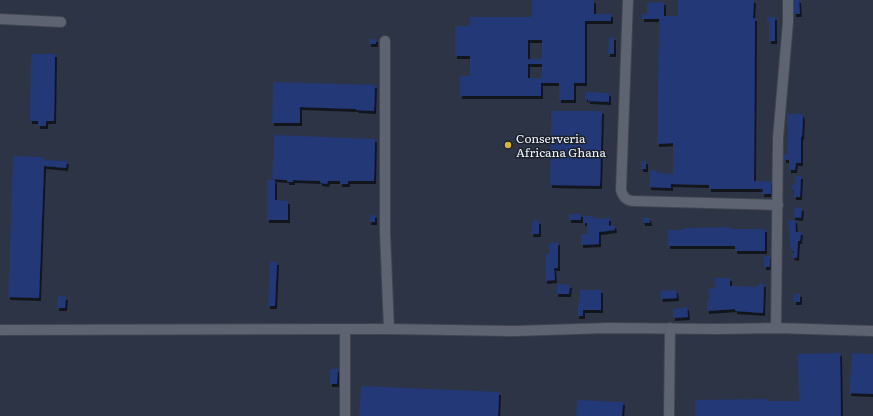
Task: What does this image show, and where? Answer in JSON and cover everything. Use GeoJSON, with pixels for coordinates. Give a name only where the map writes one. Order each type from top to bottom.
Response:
{"type":"FeatureCollection","features":[{"type":"Feature","properties":{"kind":"street"},"geometry":{"type":"LineString","coordinates":[[628,0],[621,190],[625,199],[634,201],[778,204]]}},
{"type":"Feature","properties":{"kind":"street"},"geometry":{"type":"LineString","coordinates":[[776,328],[778,138],[788,22],[788,0]]}},
{"type":"Feature","properties":{"kind":"street"},"geometry":{"type":"LineString","coordinates":[[0,19],[61,22]]}},
{"type":"Feature","properties":{"kind":"street"},"geometry":{"type":"LineString","coordinates":[[385,41],[385,232],[389,329]]}},
{"type":"Feature","properties":{"kind":"street"},"geometry":{"type":"LineString","coordinates":[[0,330],[389,329],[515,331],[608,328],[776,328],[873,331]]}},
{"type":"Feature","properties":{"kind":"street"},"geometry":{"type":"LineString","coordinates":[[669,416],[670,328]]}},
{"type":"Feature","properties":{"kind":"street"},"geometry":{"type":"LineString","coordinates":[[345,329],[346,416]]}},
{"type":"Feature","properties":{"kind":"shaded area"},"geometry":{"type":"Polygon","coordinates":[[[0,0],[873,0],[873,416],[0,416],[0,0]]]}},
{"type":"Feature","properties":{"kind":"building"},"geometry":{"type":"Polygon","coordinates":[[[532,0],[594,0],[594,14],[611,14],[611,21],[585,21],[585,83],[574,83],[574,100],[559,100],[559,83],[541,83],[541,96],[460,96],[460,76],[470,76],[470,56],[455,56],[455,26],[470,26],[470,17],[532,17],[532,0]],[[528,40],[528,59],[542,59],[542,40],[528,40]],[[528,64],[528,78],[542,78],[542,64],[528,64]]]}},
{"type":"Feature","properties":{"kind":"building"},"geometry":{"type":"Polygon","coordinates":[[[678,0],[754,0],[754,181],[771,182],[771,194],[762,194],[763,189],[709,189],[709,185],[671,184],[671,188],[649,187],[650,170],[657,171],[657,173],[673,174],[673,143],[657,144],[659,19],[642,19],[642,14],[647,14],[647,3],[664,2],[664,16],[678,16],[678,0]]]}},
{"type":"Feature","properties":{"kind":"building"},"geometry":{"type":"Polygon","coordinates":[[[794,0],[799,0],[800,14],[794,14],[794,0]]]}},
{"type":"Feature","properties":{"kind":"building"},"geometry":{"type":"Polygon","coordinates":[[[767,17],[775,17],[775,41],[769,41],[769,22],[767,22],[767,17]]]}},
{"type":"Feature","properties":{"kind":"building"},"geometry":{"type":"Polygon","coordinates":[[[609,37],[614,37],[614,54],[608,54],[609,37]]]}},
{"type":"Feature","properties":{"kind":"building"},"geometry":{"type":"Polygon","coordinates":[[[369,39],[376,39],[376,44],[369,44],[369,39]]]}},
{"type":"Feature","properties":{"kind":"building"},"geometry":{"type":"Polygon","coordinates":[[[31,54],[55,54],[54,121],[46,121],[46,126],[38,126],[38,121],[30,121],[31,54]]]}},
{"type":"Feature","properties":{"kind":"building"},"geometry":{"type":"Polygon","coordinates":[[[273,82],[375,85],[374,111],[300,107],[300,123],[272,123],[273,82]]]}},
{"type":"Feature","properties":{"kind":"building"},"geometry":{"type":"Polygon","coordinates":[[[586,92],[609,93],[609,102],[588,101],[588,99],[585,99],[586,92]]]}},
{"type":"Feature","properties":{"kind":"building"},"geometry":{"type":"Polygon","coordinates":[[[551,111],[602,111],[600,186],[550,185],[551,111]]]}},
{"type":"Feature","properties":{"kind":"building"},"geometry":{"type":"Polygon","coordinates":[[[787,114],[802,114],[803,118],[801,163],[796,163],[795,170],[789,170],[789,160],[784,160],[784,154],[787,154],[787,114]]]}},
{"type":"Feature","properties":{"kind":"building"},"geometry":{"type":"Polygon","coordinates":[[[274,135],[375,139],[374,181],[348,181],[348,184],[340,184],[340,181],[328,181],[327,184],[320,183],[320,181],[293,180],[293,182],[287,182],[287,180],[272,179],[274,135]]]}},
{"type":"Feature","properties":{"kind":"building"},"geometry":{"type":"Polygon","coordinates":[[[13,156],[44,157],[44,160],[67,161],[66,168],[44,166],[39,298],[8,297],[13,156]]]}},
{"type":"Feature","properties":{"kind":"building"},"geometry":{"type":"Polygon","coordinates":[[[641,161],[646,161],[646,169],[641,169],[641,161]]]}},
{"type":"Feature","properties":{"kind":"building"},"geometry":{"type":"Polygon","coordinates":[[[795,176],[801,176],[800,197],[794,197],[794,190],[792,190],[791,185],[795,184],[795,176]]]}},
{"type":"Feature","properties":{"kind":"building"},"geometry":{"type":"Polygon","coordinates":[[[267,180],[275,180],[275,200],[288,201],[288,220],[267,220],[267,180]]]}},
{"type":"Feature","properties":{"kind":"building"},"geometry":{"type":"Polygon","coordinates":[[[795,207],[802,208],[801,218],[793,217],[795,207]]]}},
{"type":"Feature","properties":{"kind":"building"},"geometry":{"type":"Polygon","coordinates":[[[569,214],[581,214],[581,220],[569,220],[569,214]]]}},
{"type":"Feature","properties":{"kind":"building"},"geometry":{"type":"Polygon","coordinates":[[[370,215],[375,215],[375,222],[369,222],[370,215]]]}},
{"type":"Feature","properties":{"kind":"building"},"geometry":{"type":"Polygon","coordinates":[[[583,216],[593,216],[593,219],[609,218],[609,226],[614,225],[615,230],[599,232],[599,244],[581,245],[581,234],[587,234],[587,223],[583,223],[583,216]]]}},
{"type":"Feature","properties":{"kind":"building"},"geometry":{"type":"Polygon","coordinates":[[[642,218],[649,218],[650,223],[643,223],[642,218]]]}},
{"type":"Feature","properties":{"kind":"building"},"geometry":{"type":"Polygon","coordinates":[[[533,220],[539,221],[539,234],[531,234],[533,220]]]}},
{"type":"Feature","properties":{"kind":"building"},"geometry":{"type":"Polygon","coordinates":[[[795,220],[796,232],[801,232],[800,241],[798,241],[797,258],[792,257],[794,251],[791,251],[788,221],[795,220]]]}},
{"type":"Feature","properties":{"kind":"building"},"geometry":{"type":"Polygon","coordinates":[[[730,227],[730,229],[765,229],[765,251],[735,251],[735,246],[668,246],[668,230],[683,230],[683,228],[730,227]]]}},
{"type":"Feature","properties":{"kind":"building"},"geometry":{"type":"Polygon","coordinates":[[[558,242],[558,268],[554,268],[555,280],[545,281],[546,254],[550,253],[548,244],[558,242]]]}},
{"type":"Feature","properties":{"kind":"building"},"geometry":{"type":"Polygon","coordinates":[[[764,256],[770,256],[770,267],[764,267],[764,256]]]}},
{"type":"Feature","properties":{"kind":"building"},"geometry":{"type":"Polygon","coordinates":[[[270,262],[277,262],[275,306],[268,306],[270,262]]]}},
{"type":"Feature","properties":{"kind":"building"},"geometry":{"type":"Polygon","coordinates":[[[714,278],[730,278],[730,286],[758,287],[758,284],[764,284],[763,313],[735,311],[735,309],[707,311],[707,300],[709,300],[708,289],[715,288],[714,278]]]}},
{"type":"Feature","properties":{"kind":"building"},"geometry":{"type":"Polygon","coordinates":[[[557,284],[570,285],[569,294],[556,294],[557,284]]]}},
{"type":"Feature","properties":{"kind":"building"},"geometry":{"type":"Polygon","coordinates":[[[580,290],[601,290],[601,310],[583,310],[583,316],[577,316],[580,290]]]}},
{"type":"Feature","properties":{"kind":"building"},"geometry":{"type":"Polygon","coordinates":[[[676,290],[677,298],[661,299],[660,291],[676,290]]]}},
{"type":"Feature","properties":{"kind":"building"},"geometry":{"type":"Polygon","coordinates":[[[794,294],[800,294],[800,302],[794,302],[794,294]]]}},
{"type":"Feature","properties":{"kind":"building"},"geometry":{"type":"Polygon","coordinates":[[[58,296],[66,297],[65,308],[57,308],[58,296]]]}},
{"type":"Feature","properties":{"kind":"building"},"geometry":{"type":"Polygon","coordinates":[[[687,307],[688,317],[673,318],[673,309],[687,307]]]}},
{"type":"Feature","properties":{"kind":"building"},"geometry":{"type":"Polygon","coordinates":[[[840,353],[841,416],[695,416],[695,400],[767,399],[767,401],[799,401],[798,354],[840,353]]]}},
{"type":"Feature","properties":{"kind":"building"},"geometry":{"type":"Polygon","coordinates":[[[852,353],[873,354],[873,394],[849,393],[852,353]]]}},
{"type":"Feature","properties":{"kind":"building"},"geometry":{"type":"Polygon","coordinates":[[[330,369],[338,369],[337,384],[330,384],[330,369]]]}},
{"type":"Feature","properties":{"kind":"building"},"geometry":{"type":"Polygon","coordinates":[[[361,386],[499,392],[498,416],[359,416],[361,386]]]}},
{"type":"Feature","properties":{"kind":"building"},"geometry":{"type":"Polygon","coordinates":[[[577,400],[623,402],[622,416],[576,416],[577,400]]]}},
{"type":"Feature","properties":{"kind":"place","name":"Conserveria Africana Ghana"},"geometry":{"type":"Point","coordinates":[508,145]}}]}
